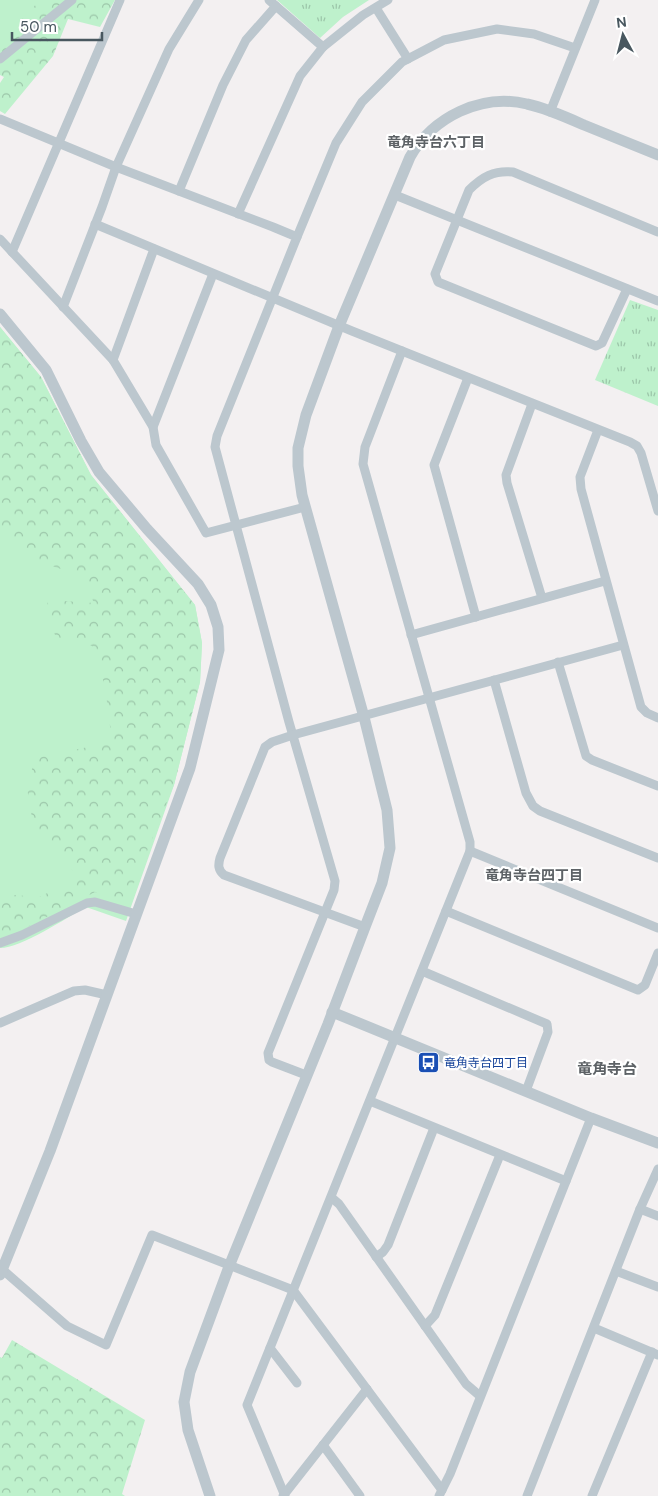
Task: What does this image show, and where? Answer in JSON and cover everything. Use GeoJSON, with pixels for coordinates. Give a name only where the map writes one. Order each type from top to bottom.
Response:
{"type":"FeatureCollection","features":[{"type":"Feature","properties":{"kind":"street"},"geometry":{"type":"LineString","coordinates":[[0,59],[72,0]]}},
{"type":"Feature","properties":{"kind":"street"},"geometry":{"type":"LineString","coordinates":[[12,252],[120,0]]}},
{"type":"Feature","properties":{"kind":"street"},"geometry":{"type":"LineString","coordinates":[[63,307],[116,167],[169,49],[199,0]]}},
{"type":"Feature","properties":{"kind":"street"},"geometry":{"type":"LineString","coordinates":[[238,214],[300,76],[323,47],[363,15],[388,0]]}},
{"type":"Feature","properties":{"kind":"street"},"geometry":{"type":"LineString","coordinates":[[550,112],[574,48],[595,0]]}},
{"type":"Feature","properties":{"kind":"street"},"geometry":{"type":"LineString","coordinates":[[179,191],[223,85],[246,40],[272,3],[323,47]]}},
{"type":"Feature","properties":{"kind":"street"},"geometry":{"type":"LineString","coordinates":[[376,8],[408,60]]}},
{"type":"Feature","properties":{"kind":"street"},"geometry":{"type":"LineString","coordinates":[[306,1075],[272,1062],[269,1060],[268,1052],[334,890],[335,881],[235,525],[216,453],[215,442],[336,143],[362,102],[402,62],[444,40],[497,29],[534,34],[574,48]]}},
{"type":"Feature","properties":{"kind":"street"},"geometry":{"type":"LineString","coordinates":[[210,1496],[188,1430],[184,1402],[190,1372],[230,1264],[365,927],[386,869],[390,837],[387,810],[364,717],[305,506],[298,466],[299,442],[306,415],[339,326],[410,157],[418,143],[437,124],[458,111],[490,102],[526,104],[658,155]]}},
{"type":"Feature","properties":{"kind":"street"},"geometry":{"type":"LineString","coordinates":[[0,119],[116,167],[297,237]]}},
{"type":"Feature","properties":{"kind":"street"},"geometry":{"type":"LineString","coordinates":[[627,289],[602,343],[596,346],[438,282],[435,274],[469,190],[478,180],[492,173],[512,172],[658,232]]}},
{"type":"Feature","properties":{"kind":"street"},"geometry":{"type":"LineString","coordinates":[[395,195],[658,301]]}},
{"type":"Feature","properties":{"kind":"street"},"geometry":{"type":"LineString","coordinates":[[95,224],[339,326],[630,442],[637,446],[641,452],[658,511]]}},
{"type":"Feature","properties":{"kind":"street"},"geometry":{"type":"LineString","coordinates":[[0,239],[113,360],[153,427],[156,446],[206,533],[305,506]]}},
{"type":"Feature","properties":{"kind":"street"},"geometry":{"type":"LineString","coordinates":[[113,360],[154,249]]}},
{"type":"Feature","properties":{"kind":"street"},"geometry":{"type":"LineString","coordinates":[[153,427],[213,274]]}},
{"type":"Feature","properties":{"kind":"street"},"geometry":{"type":"LineString","coordinates":[[0,314],[46,370],[81,441],[99,472],[147,529],[198,584],[211,605],[218,627],[219,650],[190,768],[50,1151],[1,1271],[67,1326],[106,1345],[152,1235],[293,1290],[367,1388],[441,1493]]}},
{"type":"Feature","properties":{"kind":"street"},"geometry":{"type":"LineString","coordinates":[[285,1496],[247,1405],[332,1198],[470,851],[470,842],[363,464],[365,447],[402,351]]}},
{"type":"Feature","properties":{"kind":"street"},"geometry":{"type":"LineString","coordinates":[[468,378],[434,465],[476,617]]}},
{"type":"Feature","properties":{"kind":"street"},"geometry":{"type":"LineString","coordinates":[[532,404],[506,475],[542,598]]}},
{"type":"Feature","properties":{"kind":"street"},"geometry":{"type":"LineString","coordinates":[[598,430],[580,477],[580,482],[641,707],[647,713],[658,718]]}},
{"type":"Feature","properties":{"kind":"street"},"geometry":{"type":"LineString","coordinates":[[411,635],[606,581]]}},
{"type":"Feature","properties":{"kind":"street"},"geometry":{"type":"LineString","coordinates":[[365,927],[224,874],[218,867],[265,747],[272,742],[293,736],[623,645]]}},
{"type":"Feature","properties":{"kind":"street"},"geometry":{"type":"LineString","coordinates":[[558,662],[586,756],[658,786]]}},
{"type":"Feature","properties":{"kind":"street"},"geometry":{"type":"LineString","coordinates":[[494,680],[526,793],[534,806],[540,811],[658,858]]}},
{"type":"Feature","properties":{"kind":"street"},"geometry":{"type":"LineString","coordinates":[[470,851],[658,928]]}},
{"type":"Feature","properties":{"kind":"street"},"geometry":{"type":"LineString","coordinates":[[0,943],[22,935],[87,903],[95,902],[136,914]]}},
{"type":"Feature","properties":{"kind":"street"},"geometry":{"type":"LineString","coordinates":[[446,911],[638,990],[645,985],[658,953]]}},
{"type":"Feature","properties":{"kind":"street"},"geometry":{"type":"LineString","coordinates":[[422,971],[547,1024],[548,1032],[526,1091]]}},
{"type":"Feature","properties":{"kind":"street"},"geometry":{"type":"LineString","coordinates":[[0,1023],[74,991],[85,990],[107,995]]}},
{"type":"Feature","properties":{"kind":"street"},"geometry":{"type":"LineString","coordinates":[[332,1012],[591,1118],[658,1143]]}},
{"type":"Feature","properties":{"kind":"street"},"geometry":{"type":"LineString","coordinates":[[370,1101],[566,1181]]}},
{"type":"Feature","properties":{"kind":"street"},"geometry":{"type":"LineString","coordinates":[[441,1493],[591,1118]]}},
{"type":"Feature","properties":{"kind":"street"},"geometry":{"type":"LineString","coordinates":[[376,1256],[383,1252],[388,1245],[434,1128]]}},
{"type":"Feature","properties":{"kind":"street"},"geometry":{"type":"LineString","coordinates":[[425,1326],[435,1315],[500,1155]]}},
{"type":"Feature","properties":{"kind":"street"},"geometry":{"type":"LineString","coordinates":[[526,1496],[640,1209],[658,1169]]}},
{"type":"Feature","properties":{"kind":"street"},"geometry":{"type":"LineString","coordinates":[[332,1198],[339,1204],[466,1384],[480,1396]]}},
{"type":"Feature","properties":{"kind":"street"},"geometry":{"type":"LineString","coordinates":[[640,1209],[658,1216]]}},
{"type":"Feature","properties":{"kind":"street"},"geometry":{"type":"LineString","coordinates":[[616,1271],[658,1288]]}},
{"type":"Feature","properties":{"kind":"street"},"geometry":{"type":"LineString","coordinates":[[592,1496],[655,1353],[594,1328]]}},
{"type":"Feature","properties":{"kind":"street"},"geometry":{"type":"LineString","coordinates":[[270,1348],[297,1384]]}},
{"type":"Feature","properties":{"kind":"street"},"geometry":{"type":"LineString","coordinates":[[285,1496],[367,1388]]}},
{"type":"Feature","properties":{"kind":"street"},"geometry":{"type":"LineString","coordinates":[[323,1445],[360,1496]]}},
{"type":"Feature","properties":{"kind":"green space"},"geometry":{"type":"Polygon","coordinates":[[[0,0],[61,0],[0,53],[0,0]]]}},
{"type":"Feature","properties":{"kind":"green space"},"geometry":{"type":"Polygon","coordinates":[[[40,0],[115,0],[100,27],[68,19],[53,56],[5,114],[0,111],[0,83],[4,77],[0,75],[0,43],[40,0]]]}},
{"type":"Feature","properties":{"kind":"green space"},"geometry":{"type":"Polygon","coordinates":[[[277,0],[369,0],[343,17],[320,38],[277,0]]]}},
{"type":"Feature","properties":{"kind":"green space"},"geometry":{"type":"Polygon","coordinates":[[[630,300],[658,310],[658,406],[595,380],[630,300]]]}},
{"type":"Feature","properties":{"kind":"green space"},"geometry":{"type":"Polygon","coordinates":[[[0,327],[41,377],[91,475],[195,605],[202,643],[200,682],[174,785],[126,921],[86,907],[31,938],[9,947],[0,948],[0,327]]]}},
{"type":"Feature","properties":{"kind":"green space"},"geometry":{"type":"Polygon","coordinates":[[[0,327],[41,377],[91,475],[195,605],[202,643],[200,682],[174,785],[125,905],[95,892],[21,930],[0,935],[0,894],[39,897],[79,878],[33,824],[27,788],[35,758],[112,742],[105,686],[92,646],[56,637],[44,611],[49,600],[94,603],[82,576],[28,558],[0,535],[0,327]]]}},
{"type":"Feature","properties":{"kind":"green space"},"geometry":{"type":"Polygon","coordinates":[[[12,1340],[145,1420],[122,1494],[125,1496],[0,1496],[0,1357],[2,1358],[12,1340]]]}},
{"type":"Feature","properties":{"kind":"place","name":"竜角寺台四丁目"},"geometry":{"type":"Point","coordinates":[428,1063]}},
{"type":"Feature","properties":{"kind":"district","name":"竜角寺台六丁目"},"geometry":{"type":"Point","coordinates":[436,142]}},
{"type":"Feature","properties":{"kind":"district","name":"竜角寺台四丁目"},"geometry":{"type":"Point","coordinates":[534,875]}},
{"type":"Feature","properties":{"kind":"district","name":"竜角寺台"},"geometry":{"type":"Point","coordinates":[607,1069]}}]}
